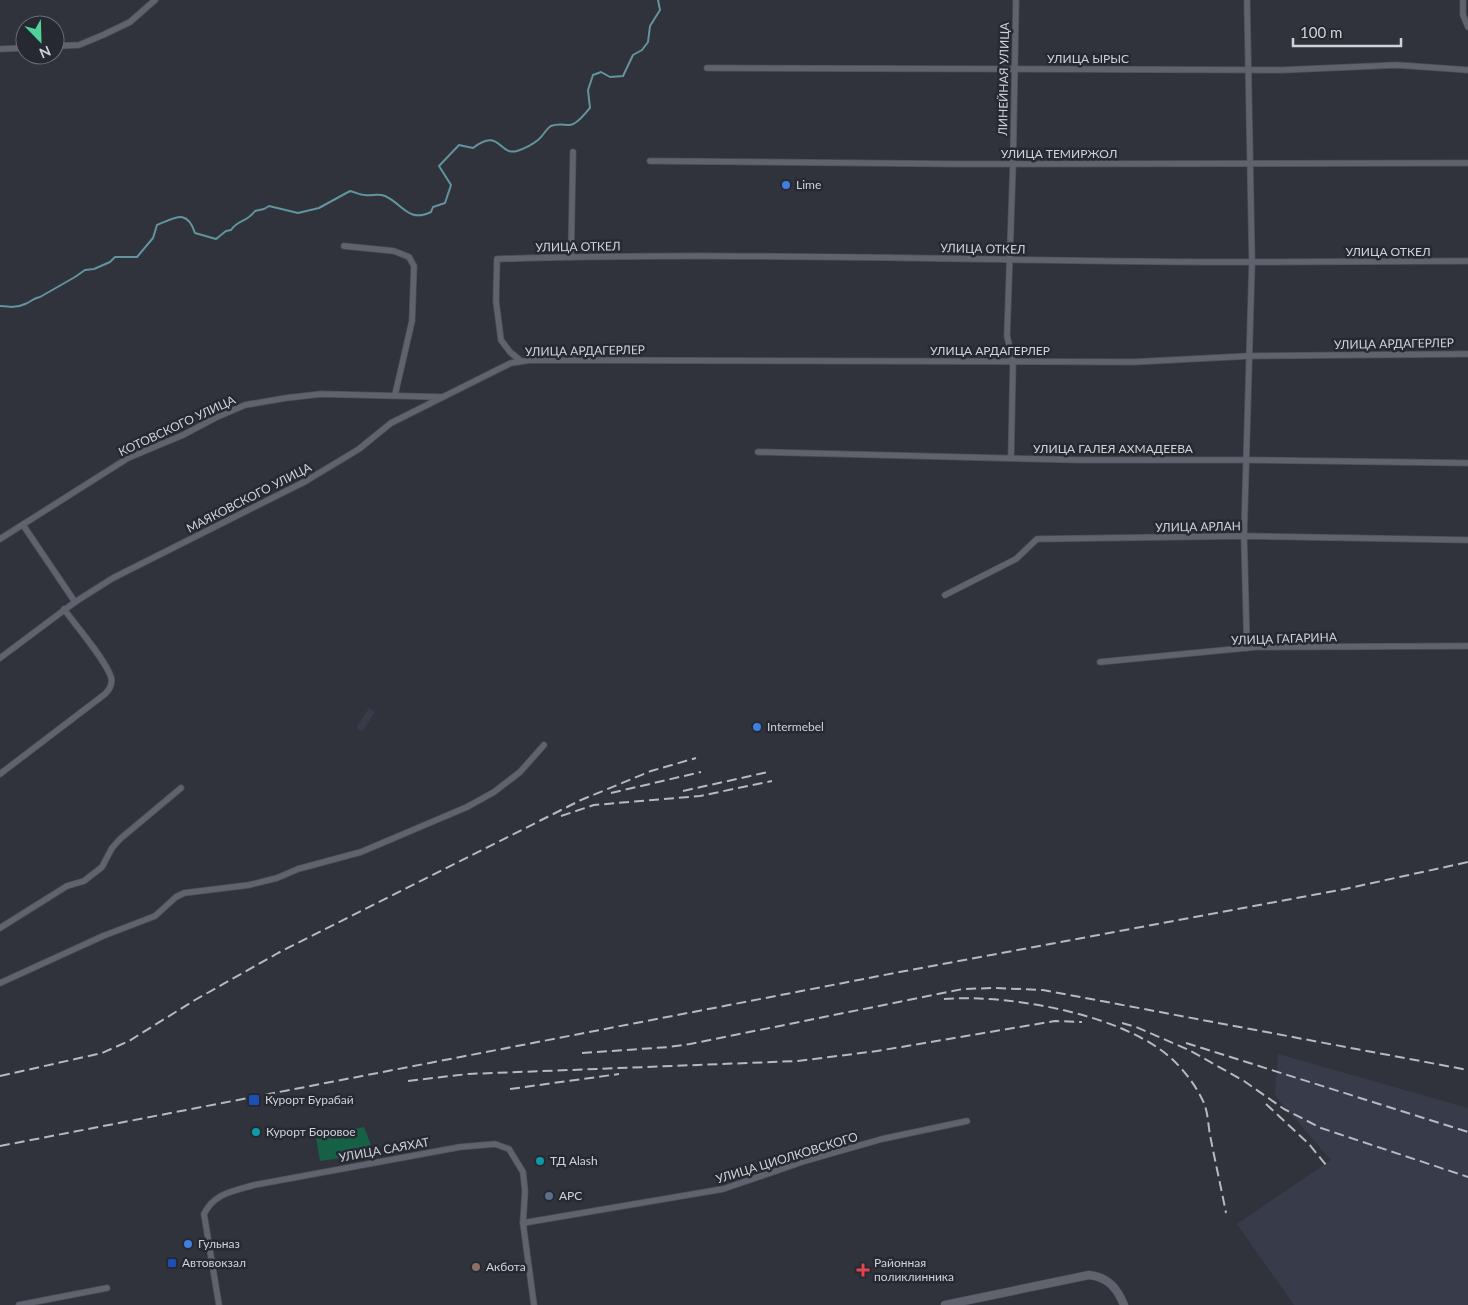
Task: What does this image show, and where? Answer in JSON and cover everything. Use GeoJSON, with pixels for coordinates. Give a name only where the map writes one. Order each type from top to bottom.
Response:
{"type":"FeatureCollection","features":[{"type":"Feature","properties":{"kind":"main road"},"geometry":{"type":"LineString","coordinates":[[949,1305],[1089,1275],[1098,1276],[1112,1285],[1119,1293],[1124,1305]]}},
{"type":"Feature","properties":{"kind":"street"},"geometry":{"type":"LineString","coordinates":[[65,46],[79,45],[130,22],[155,0]]}},
{"type":"Feature","properties":{"kind":"street","name":"ЛИНЕЙНАЯ УЛИЦА"},"geometry":{"type":"LineString","coordinates":[[1011,458],[1013,361],[1007,336],[1016,0]]}},
{"type":"Feature","properties":{"kind":"street"},"geometry":{"type":"LineString","coordinates":[[1247,0],[1252,262],[1248,460],[1244,536],[1247,648]]}},
{"type":"Feature","properties":{"kind":"street"},"geometry":{"type":"LineString","coordinates":[[1463,0],[1463,16],[1468,27]]}},
{"type":"Feature","properties":{"kind":"street"},"geometry":{"type":"LineString","coordinates":[[0,50],[15,49]]}},
{"type":"Feature","properties":{"kind":"street","name":"УЛИЦА ЫРЫС"},"geometry":{"type":"LineString","coordinates":[[707,68],[1283,70],[1397,65],[1468,70]]}},
{"type":"Feature","properties":{"kind":"street"},"geometry":{"type":"LineString","coordinates":[[571,257],[573,152]]}},
{"type":"Feature","properties":{"kind":"street","name":"УЛИЦА ТЕМИРЖОЛ"},"geometry":{"type":"LineString","coordinates":[[650,161],[1013,164],[1468,163]]}},
{"type":"Feature","properties":{"kind":"street"},"geometry":{"type":"LineString","coordinates":[[344,246],[394,251],[409,257],[414,266],[412,321],[395,395]]}},
{"type":"Feature","properties":{"kind":"street","name":"УЛИЦА ОТКЕЛ"},"geometry":{"type":"LineString","coordinates":[[521,361],[510,352],[501,340],[496,301],[497,259],[571,257],[1252,262],[1468,261]]}},
{"type":"Feature","properties":{"kind":"street","name":"УЛИЦА АРДАГЕРЛЕР"},"geometry":{"type":"LineString","coordinates":[[511,363],[521,361],[1133,362],[1249,356],[1468,354]]}},
{"type":"Feature","properties":{"kind":"street","name":"МАЯКОВСКОГО УЛИЦА"},"geometry":{"type":"LineString","coordinates":[[0,658],[64,609],[113,578],[245,512],[335,464],[359,449],[391,423],[511,363]]}},
{"type":"Feature","properties":{"kind":"street","name":"КОТОВСКОГО УЛИЦА"},"geometry":{"type":"LineString","coordinates":[[0,539],[128,458],[183,435],[245,405],[321,394],[443,397]]}},
{"type":"Feature","properties":{"kind":"street","name":"УЛИЦА ГАЛЕЯ АХМАДЕЕВА"},"geometry":{"type":"LineString","coordinates":[[758,452],[1011,458],[1468,463]]}},
{"type":"Feature","properties":{"kind":"street"},"geometry":{"type":"LineString","coordinates":[[23,525],[75,602]]}},
{"type":"Feature","properties":{"kind":"street","name":"УЛИЦА АРЛАН"},"geometry":{"type":"LineString","coordinates":[[945,595],[1016,559],[1037,539],[1244,536],[1468,540]]}},
{"type":"Feature","properties":{"kind":"street"},"geometry":{"type":"LineString","coordinates":[[0,774],[111,688],[111,678],[104,664],[64,609]]}},
{"type":"Feature","properties":{"kind":"street","name":"УЛИЦА ГАГАРИНА"},"geometry":{"type":"LineString","coordinates":[[1100,662],[1247,648],[1468,646]]}},
{"type":"Feature","properties":{"kind":"street"},"geometry":{"type":"LineString","coordinates":[[0,982],[103,936],[155,916],[176,897],[184,893],[249,885],[277,878],[298,869],[360,852],[468,807],[494,792],[520,772],[544,745]]}},
{"type":"Feature","properties":{"kind":"street"},"geometry":{"type":"LineString","coordinates":[[0,928],[68,886],[84,881],[102,867],[112,848],[120,839],[181,788]]}},
{"type":"Feature","properties":{"kind":"street","name":"УЛИЦА ЦИОЛКОВСКОГО"},"geometry":{"type":"LineString","coordinates":[[523,1223],[723,1189],[805,1160],[872,1142],[967,1121]]}},
{"type":"Feature","properties":{"kind":"street","name":"УЛИЦА САЯХАТ"},"geometry":{"type":"LineString","coordinates":[[219,1305],[204,1214],[214,1200],[228,1193],[254,1185],[460,1147],[495,1144],[509,1149],[523,1172],[525,1191],[523,1223],[534,1305]]}},
{"type":"Feature","properties":{"kind":"street"},"geometry":{"type":"LineString","coordinates":[[19,1305],[107,1288]]}},
{"type":"Feature","properties":{"kind":"shaded area"},"geometry":{"type":"Polygon","coordinates":[[[369,708],[375,712],[362,732],[356,728],[369,708]]]}},
{"type":"Feature","properties":{"kind":"shaded area"},"geometry":{"type":"Polygon","coordinates":[[[1278,1054],[1468,1108],[1468,1305],[1294,1305],[1237,1224],[1331,1160],[1275,1096],[1278,1054]]]}},
{"type":"Feature","properties":{"kind":"green space"},"geometry":{"type":"Polygon","coordinates":[[[364,1127],[374,1153],[320,1161],[316,1137],[364,1127]]]}},
{"type":"Feature","properties":{"kind":"waterway"},"geometry":{"type":"LineString","coordinates":[[0,306],[16,307],[27,303],[85,270],[94,269],[110,262],[115,257],[137,257],[153,238],[157,225],[175,218],[180,217],[188,220],[195,233],[216,239],[255,211],[269,206],[298,213],[319,208],[350,191],[363,195],[385,196],[411,214],[423,215],[431,212],[433,207],[445,203],[451,185],[439,166],[459,145],[473,148],[489,140],[498,143],[506,150],[517,151],[536,142],[551,126],[558,124],[570,125],[579,120],[590,108],[588,90],[593,75],[601,72],[610,77],[623,76],[633,55],[642,50],[648,42],[650,26],[660,10],[658,0]]}},
{"type":"Feature","properties":{"kind":"railway"},"geometry":{"type":"LineString","coordinates":[[0,1076],[102,1053],[129,1041],[195,1000],[278,953],[581,800],[651,771],[696,758]]}},
{"type":"Feature","properties":{"kind":"railway"},"geometry":{"type":"LineString","coordinates":[[611,793],[701,772]]}},
{"type":"Feature","properties":{"kind":"railway"},"geometry":{"type":"LineString","coordinates":[[683,791],[768,772]]}},
{"type":"Feature","properties":{"kind":"railway"},"geometry":{"type":"LineString","coordinates":[[561,816],[594,805],[700,796],[772,781]]}},
{"type":"Feature","properties":{"kind":"railway"},"geometry":{"type":"LineString","coordinates":[[0,1146],[905,971],[1345,889],[1468,862]]}},
{"type":"Feature","properties":{"kind":"railway"},"geometry":{"type":"LineString","coordinates":[[582,1053],[690,1044],[963,989],[995,988],[1043,990],[1468,1070]]}},
{"type":"Feature","properties":{"kind":"railway"},"geometry":{"type":"LineString","coordinates":[[944,999],[1000,1000],[1064,1010],[1125,1030],[1151,1043],[1181,1068],[1205,1105],[1226,1213]]}},
{"type":"Feature","properties":{"kind":"railway"},"geometry":{"type":"LineString","coordinates":[[408,1081],[468,1074],[798,1061],[877,1051],[1055,1021],[1082,1022]]}},
{"type":"Feature","properties":{"kind":"railway"},"geometry":{"type":"LineString","coordinates":[[1122,1023],[1136,1027],[1189,1050],[1244,1081],[1284,1109],[1321,1128],[1468,1177]]}},
{"type":"Feature","properties":{"kind":"railway"},"geometry":{"type":"LineString","coordinates":[[1186,1043],[1468,1132]]}},
{"type":"Feature","properties":{"kind":"railway"},"geometry":{"type":"LineString","coordinates":[[510,1089],[619,1074]]}},
{"type":"Feature","properties":{"kind":"railway"},"geometry":{"type":"LineString","coordinates":[[1266,1104],[1309,1144],[1326,1165]]}},
{"type":"Feature","properties":{"kind":"place","name":"Lime"},"geometry":{"type":"Point","coordinates":[786,185]}},
{"type":"Feature","properties":{"kind":"place","name":"Intermebel"},"geometry":{"type":"Point","coordinates":[757,727]}},
{"type":"Feature","properties":{"kind":"place","name":"Курорт Бурабай"},"geometry":{"type":"Point","coordinates":[254,1100]}},
{"type":"Feature","properties":{"kind":"place","name":"Курорт Боровое"},"geometry":{"type":"Point","coordinates":[256,1132]}},
{"type":"Feature","properties":{"kind":"place","name":"ТД Alash"},"geometry":{"type":"Point","coordinates":[540,1161]}},
{"type":"Feature","properties":{"kind":"place","name":"АРС"},"geometry":{"type":"Point","coordinates":[549,1196]}},
{"type":"Feature","properties":{"kind":"place","name":"Гульназ"},"geometry":{"type":"Point","coordinates":[188,1244]}},
{"type":"Feature","properties":{"kind":"place","name":"Автовокзал"},"geometry":{"type":"Point","coordinates":[172,1263]}},
{"type":"Feature","properties":{"kind":"place","name":"Акбота"},"geometry":{"type":"Point","coordinates":[476,1267]}},
{"type":"Feature","properties":{"kind":"place","name":"Районная поликлинника"},"geometry":{"type":"Point","coordinates":[863,1270]}}]}
